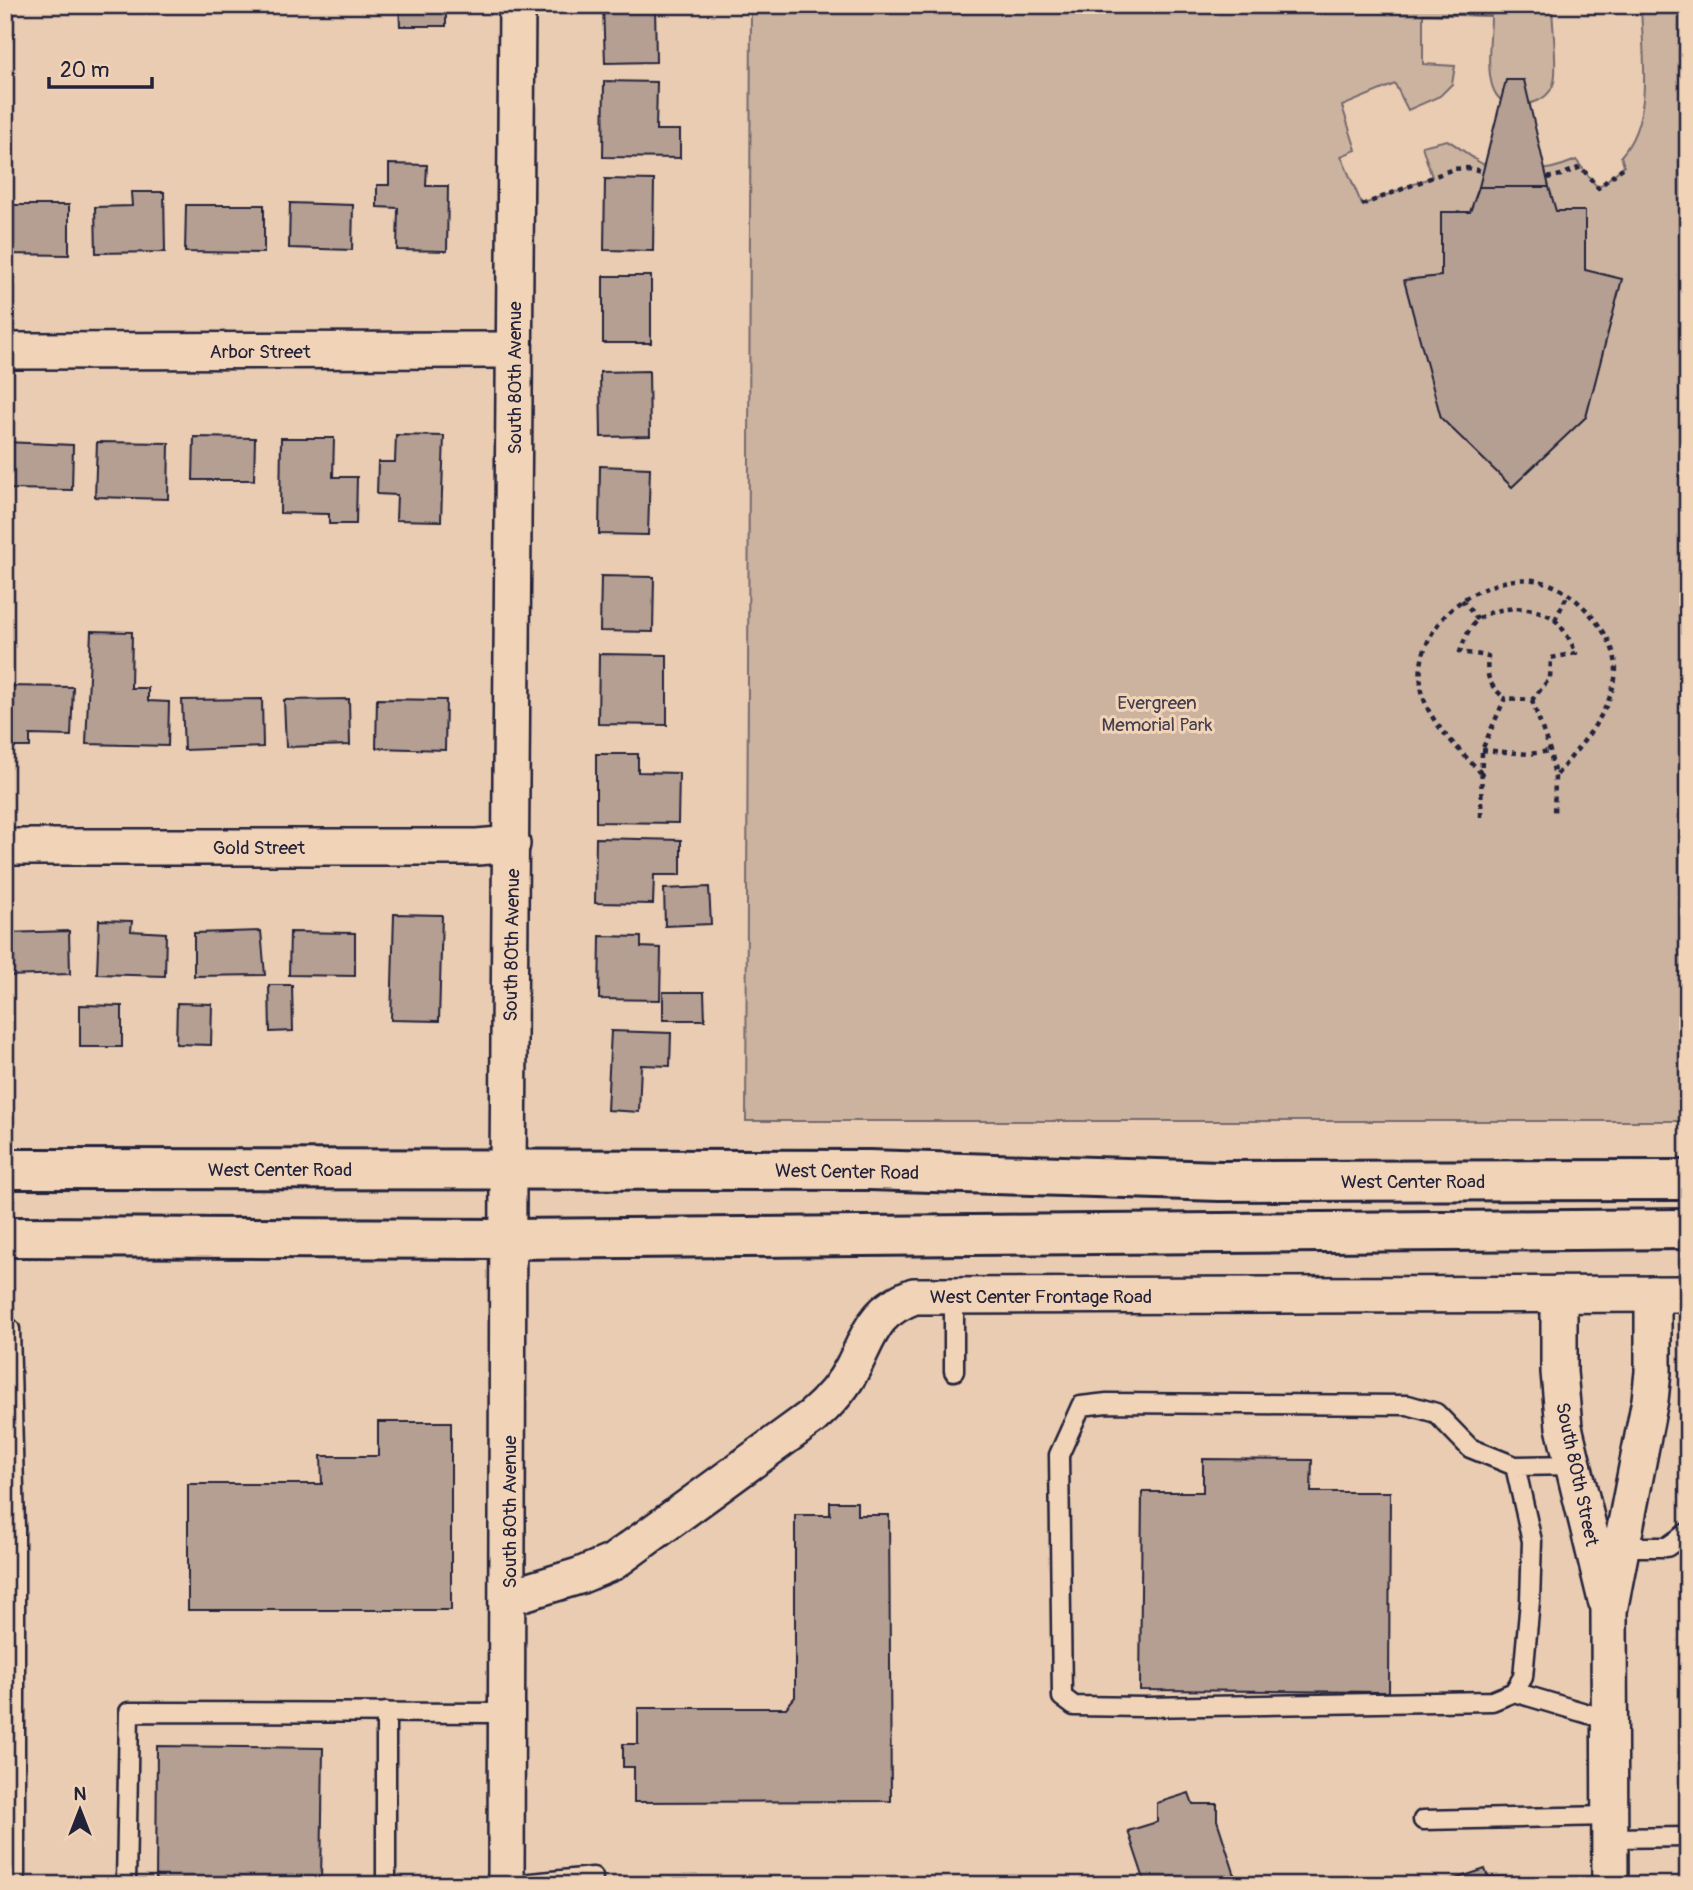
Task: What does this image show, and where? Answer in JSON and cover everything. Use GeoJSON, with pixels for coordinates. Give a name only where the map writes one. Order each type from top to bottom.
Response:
{"type":"FeatureCollection","features":[{"type":"Feature","properties":{"kind":"main road","name":"West Center Road"},"geometry":{"type":"LineString","coordinates":[[5,1169],[869,1170],[1220,1181],[1688,1180]]}},
{"type":"Feature","properties":{"kind":"main road"},"geometry":{"type":"LineString","coordinates":[[5,1237],[508,1239],[1688,1229]]}},
{"type":"Feature","properties":{"kind":"street","name":"South 80th Avenue"},"geometry":{"type":"LineString","coordinates":[[508,1885],[508,1169],[517,5]]}},
{"type":"Feature","properties":{"kind":"street","name":"Arbor Street"},"geometry":{"type":"LineString","coordinates":[[5,351],[514,350]]}},
{"type":"Feature","properties":{"kind":"street","name":"Gold Street"},"geometry":{"type":"LineString","coordinates":[[5,847],[463,847],[512,844]]}},
{"type":"Feature","properties":{"kind":"street","name":"South 80th Street"},"geometry":{"type":"LineString","coordinates":[[1559,1294],[1560,1388],[1564,1427],[1609,1611]]}},
{"type":"Feature","properties":{"kind":"street","name":"South 80th Street"},"geometry":{"type":"LineString","coordinates":[[1610,1885],[1609,1611],[1650,1400],[1653,1372],[1653,1294]]}},
{"type":"Feature","properties":{"kind":"street","name":"West Center Frontage Road"},"geometry":{"type":"LineString","coordinates":[[509,1597],[579,1576],[613,1562],[812,1417],[829,1402],[852,1369],[874,1324],[895,1303],[914,1296],[1688,1294]]}},
{"type":"Feature","properties":{"kind":"lane"},"geometry":{"type":"LineString","coordinates":[[954,1296],[954,1371]]}},
{"type":"Feature","properties":{"kind":"lane"},"geometry":{"type":"LineString","coordinates":[[10,1329],[10,1633],[15,1885]]}},
{"type":"Feature","properties":{"kind":"lane"},"geometry":{"type":"LineString","coordinates":[[1573,1465],[1515,1466],[1470,1448],[1436,1413],[1408,1405],[1107,1403],[1081,1406],[1059,1455],[1062,1697],[1074,1706],[1145,1707],[1492,1701],[1514,1692],[1609,1720]]}},
{"type":"Feature","properties":{"kind":"lane"},"geometry":{"type":"LineString","coordinates":[[1514,1692],[1522,1677],[1530,1601],[1532,1541],[1515,1466]]}},
{"type":"Feature","properties":{"kind":"lane"},"geometry":{"type":"LineString","coordinates":[[1622,1544],[1635,1547],[1667,1547],[1688,1532]]}},
{"type":"Feature","properties":{"kind":"lane"},"geometry":{"type":"LineString","coordinates":[[126,1885],[129,1712],[508,1713]]}},
{"type":"Feature","properties":{"kind":"lane"},"geometry":{"type":"LineString","coordinates":[[386,1712],[386,1885]]}},
{"type":"Feature","properties":{"kind":"lane"},"geometry":{"type":"LineString","coordinates":[[1423,1820],[1610,1827],[1688,1837]]}},
{"type":"Feature","properties":{"kind":"lane"},"geometry":{"type":"LineString","coordinates":[[508,1885],[593,1877]]}},
{"type":"Feature","properties":{"kind":"path"},"geometry":{"type":"LineString","coordinates":[[1546,178],[1581,167],[1598,188],[1625,166]]}},
{"type":"Feature","properties":{"kind":"path"},"geometry":{"type":"LineString","coordinates":[[1362,205],[1453,169],[1483,171]]}},
{"type":"Feature","properties":{"kind":"path"},"geometry":{"type":"LineString","coordinates":[[1481,773],[1434,720],[1425,705],[1420,663],[1427,642],[1439,621],[1462,600],[1500,583],[1519,579],[1537,580],[1568,594],[1589,611],[1604,631],[1616,664],[1615,682],[1606,706],[1589,735],[1555,777]]}},
{"type":"Feature","properties":{"kind":"path"},"geometry":{"type":"LineString","coordinates":[[1555,620],[1568,594]]}},
{"type":"Feature","properties":{"kind":"path"},"geometry":{"type":"LineString","coordinates":[[1462,600],[1478,620]]}},
{"type":"Feature","properties":{"kind":"path"},"geometry":{"type":"LineString","coordinates":[[1528,609],[1555,620],[1569,638],[1576,653],[1551,658],[1550,678],[1532,700],[1505,698],[1492,689],[1487,678],[1488,656],[1460,652],[1478,620],[1494,611],[1528,609]]}},
{"type":"Feature","properties":{"kind":"path"},"geometry":{"type":"LineString","coordinates":[[1481,817],[1482,750],[1505,698]]}},
{"type":"Feature","properties":{"kind":"path"},"geometry":{"type":"LineString","coordinates":[[1532,700],[1550,751],[1555,777],[1554,816]]}},
{"type":"Feature","properties":{"kind":"path"},"geometry":{"type":"LineString","coordinates":[[1482,750],[1529,754],[1550,751]]}},
{"type":"Feature","properties":{"kind":"green space","name":"Evergreen Memorial Park"},"geometry":{"type":"Polygon","coordinates":[[[751,5],[1552,5],[1555,66],[1553,86],[1546,96],[1539,100],[1513,105],[1502,101],[1494,91],[1490,78],[1491,16],[1423,14],[1423,64],[1455,66],[1452,84],[1440,96],[1408,110],[1395,84],[1342,106],[1356,150],[1341,156],[1362,205],[1432,177],[1422,146],[1447,140],[1479,162],[1502,171],[1527,172],[1553,168],[1576,160],[1598,188],[1624,166],[1621,156],[1639,123],[1644,84],[1641,5],[1688,5],[1688,1121],[746,1121],[751,5]],[[1441,212],[1441,276],[1405,280],[1512,486],[1586,417],[1621,280],[1585,270],[1470,212],[1441,212]]]}},
{"type":"Feature","properties":{"kind":"building"},"geometry":{"type":"Polygon","coordinates":[[[399,5],[446,5],[446,26],[400,26],[399,5]]]}},
{"type":"Feature","properties":{"kind":"building"},"geometry":{"type":"Polygon","coordinates":[[[603,5],[655,5],[656,62],[605,63],[603,5]]]}},
{"type":"Feature","properties":{"kind":"building"},"geometry":{"type":"Polygon","coordinates":[[[1506,80],[1524,80],[1549,187],[1479,187],[1506,80]]]}},
{"type":"Feature","properties":{"kind":"building"},"geometry":{"type":"Polygon","coordinates":[[[604,81],[657,82],[656,130],[680,130],[680,158],[603,157],[604,81]]]}},
{"type":"Feature","properties":{"kind":"building"},"geometry":{"type":"Polygon","coordinates":[[[389,164],[427,165],[426,186],[448,186],[447,251],[397,250],[398,208],[377,207],[377,185],[389,185],[389,164]]]}},
{"type":"Feature","properties":{"kind":"building"},"geometry":{"type":"Polygon","coordinates":[[[605,179],[654,180],[653,251],[604,250],[605,179]]]}},
{"type":"Feature","properties":{"kind":"building"},"geometry":{"type":"Polygon","coordinates":[[[1479,187],[1549,187],[1556,211],[1585,211],[1585,270],[1622,279],[1586,417],[1512,487],[1441,418],[1404,280],[1441,276],[1441,212],[1470,212],[1479,187]]]}},
{"type":"Feature","properties":{"kind":"building"},"geometry":{"type":"Polygon","coordinates":[[[131,192],[164,192],[165,252],[96,253],[95,207],[132,206],[131,192]]]}},
{"type":"Feature","properties":{"kind":"building"},"geometry":{"type":"Polygon","coordinates":[[[290,203],[353,205],[352,250],[289,248],[290,203]]]}},
{"type":"Feature","properties":{"kind":"building"},"geometry":{"type":"Polygon","coordinates":[[[5,205],[69,205],[69,255],[5,254],[5,205]]]}},
{"type":"Feature","properties":{"kind":"building"},"geometry":{"type":"Polygon","coordinates":[[[186,205],[264,205],[264,253],[185,252],[186,205]]]}},
{"type":"Feature","properties":{"kind":"building"},"geometry":{"type":"Polygon","coordinates":[[[603,276],[651,276],[651,343],[603,343],[603,276]]]}},
{"type":"Feature","properties":{"kind":"building"},"geometry":{"type":"Polygon","coordinates":[[[649,371],[650,436],[601,437],[600,372],[649,371]]]}},
{"type":"Feature","properties":{"kind":"building"},"geometry":{"type":"Polygon","coordinates":[[[396,435],[444,436],[441,521],[396,520],[397,495],[377,494],[378,462],[395,462],[396,435]]]}},
{"type":"Feature","properties":{"kind":"building"},"geometry":{"type":"Polygon","coordinates":[[[194,437],[255,438],[254,480],[193,480],[194,437]]]}},
{"type":"Feature","properties":{"kind":"building"},"geometry":{"type":"Polygon","coordinates":[[[281,438],[334,438],[333,477],[357,477],[356,524],[329,524],[329,514],[280,513],[281,438]]]}},
{"type":"Feature","properties":{"kind":"building"},"geometry":{"type":"Polygon","coordinates":[[[5,442],[73,445],[72,490],[5,489],[5,442]]]}},
{"type":"Feature","properties":{"kind":"building"},"geometry":{"type":"Polygon","coordinates":[[[97,442],[169,443],[168,499],[95,497],[97,442]]]}},
{"type":"Feature","properties":{"kind":"building"},"geometry":{"type":"Polygon","coordinates":[[[600,466],[650,468],[648,535],[599,534],[600,466]]]}},
{"type":"Feature","properties":{"kind":"building"},"geometry":{"type":"Polygon","coordinates":[[[601,576],[654,577],[653,632],[600,631],[601,576]]]}},
{"type":"Feature","properties":{"kind":"building"},"geometry":{"type":"Polygon","coordinates":[[[91,631],[132,632],[131,688],[148,688],[148,701],[169,702],[168,746],[86,744],[91,631]]]}},
{"type":"Feature","properties":{"kind":"building"},"geometry":{"type":"Polygon","coordinates":[[[599,654],[667,655],[667,725],[598,724],[599,654]]]}},
{"type":"Feature","properties":{"kind":"building"},"geometry":{"type":"Polygon","coordinates":[[[5,686],[73,687],[71,736],[30,735],[30,747],[5,747],[5,686]]]}},
{"type":"Feature","properties":{"kind":"building"},"geometry":{"type":"Polygon","coordinates":[[[262,699],[263,747],[184,750],[182,700],[262,699]]]}},
{"type":"Feature","properties":{"kind":"building"},"geometry":{"type":"Polygon","coordinates":[[[349,699],[350,745],[286,747],[284,700],[349,699]]]}},
{"type":"Feature","properties":{"kind":"building"},"geometry":{"type":"Polygon","coordinates":[[[377,699],[446,700],[445,750],[376,748],[377,699]]]}},
{"type":"Feature","properties":{"kind":"building"},"geometry":{"type":"Polygon","coordinates":[[[596,754],[638,754],[638,772],[679,773],[678,823],[596,822],[596,754]]]}},
{"type":"Feature","properties":{"kind":"building"},"geometry":{"type":"Polygon","coordinates":[[[596,838],[681,840],[681,875],[654,875],[653,904],[595,903],[596,838]]]}},
{"type":"Feature","properties":{"kind":"building"},"geometry":{"type":"Polygon","coordinates":[[[709,887],[711,924],[665,926],[664,889],[709,887]]]}},
{"type":"Feature","properties":{"kind":"building"},"geometry":{"type":"Polygon","coordinates":[[[394,914],[442,915],[439,1021],[391,1020],[394,914]]]}},
{"type":"Feature","properties":{"kind":"building"},"geometry":{"type":"Polygon","coordinates":[[[99,920],[132,921],[131,931],[166,933],[165,976],[97,974],[99,920]]]}},
{"type":"Feature","properties":{"kind":"building"},"geometry":{"type":"Polygon","coordinates":[[[69,931],[70,974],[5,976],[5,933],[69,931]]]}},
{"type":"Feature","properties":{"kind":"building"},"geometry":{"type":"Polygon","coordinates":[[[261,931],[265,975],[194,976],[194,933],[261,931]]]}},
{"type":"Feature","properties":{"kind":"building"},"geometry":{"type":"Polygon","coordinates":[[[290,932],[355,933],[355,976],[289,975],[290,932]]]}},
{"type":"Feature","properties":{"kind":"building"},"geometry":{"type":"Polygon","coordinates":[[[600,936],[641,937],[641,947],[661,948],[660,1000],[599,999],[600,936]]]}},
{"type":"Feature","properties":{"kind":"building"},"geometry":{"type":"Polygon","coordinates":[[[269,985],[292,985],[293,1031],[270,1032],[269,985]]]}},
{"type":"Feature","properties":{"kind":"building"},"geometry":{"type":"Polygon","coordinates":[[[663,992],[704,992],[705,1020],[663,1020],[663,992]]]}},
{"type":"Feature","properties":{"kind":"building"},"geometry":{"type":"Polygon","coordinates":[[[177,1003],[212,1004],[211,1045],[176,1044],[177,1003]]]}},
{"type":"Feature","properties":{"kind":"building"},"geometry":{"type":"Polygon","coordinates":[[[80,1005],[122,1006],[122,1047],[80,1047],[80,1005]]]}},
{"type":"Feature","properties":{"kind":"building"},"geometry":{"type":"Polygon","coordinates":[[[611,1031],[671,1033],[670,1066],[641,1065],[639,1112],[607,1110],[611,1031]]]}},
{"type":"Feature","properties":{"kind":"building"},"geometry":{"type":"Polygon","coordinates":[[[378,1422],[451,1422],[451,1610],[188,1610],[188,1484],[322,1484],[321,1456],[378,1456],[378,1422]]]}},
{"type":"Feature","properties":{"kind":"building"},"geometry":{"type":"Polygon","coordinates":[[[1203,1459],[1312,1460],[1311,1492],[1390,1492],[1389,1692],[1140,1690],[1142,1492],[1203,1492],[1203,1459]]]}},
{"type":"Feature","properties":{"kind":"building"},"geometry":{"type":"Polygon","coordinates":[[[830,1502],[857,1502],[857,1515],[889,1515],[891,1801],[634,1802],[634,1767],[623,1767],[623,1744],[638,1744],[638,1708],[786,1708],[795,1697],[795,1515],[830,1515],[830,1502]]]}},
{"type":"Feature","properties":{"kind":"building"},"geometry":{"type":"Polygon","coordinates":[[[157,1746],[323,1748],[321,1885],[156,1885],[157,1746]]]}},
{"type":"Feature","properties":{"kind":"building"},"geometry":{"type":"Polygon","coordinates":[[[1189,1793],[1193,1804],[1217,1804],[1217,1820],[1238,1885],[1146,1885],[1128,1831],[1157,1822],[1157,1803],[1189,1793]]]}},
{"type":"Feature","properties":{"kind":"building"},"geometry":{"type":"Polygon","coordinates":[[[1485,1869],[1488,1877],[1506,1877],[1508,1885],[1437,1885],[1485,1869]]]}}]}
